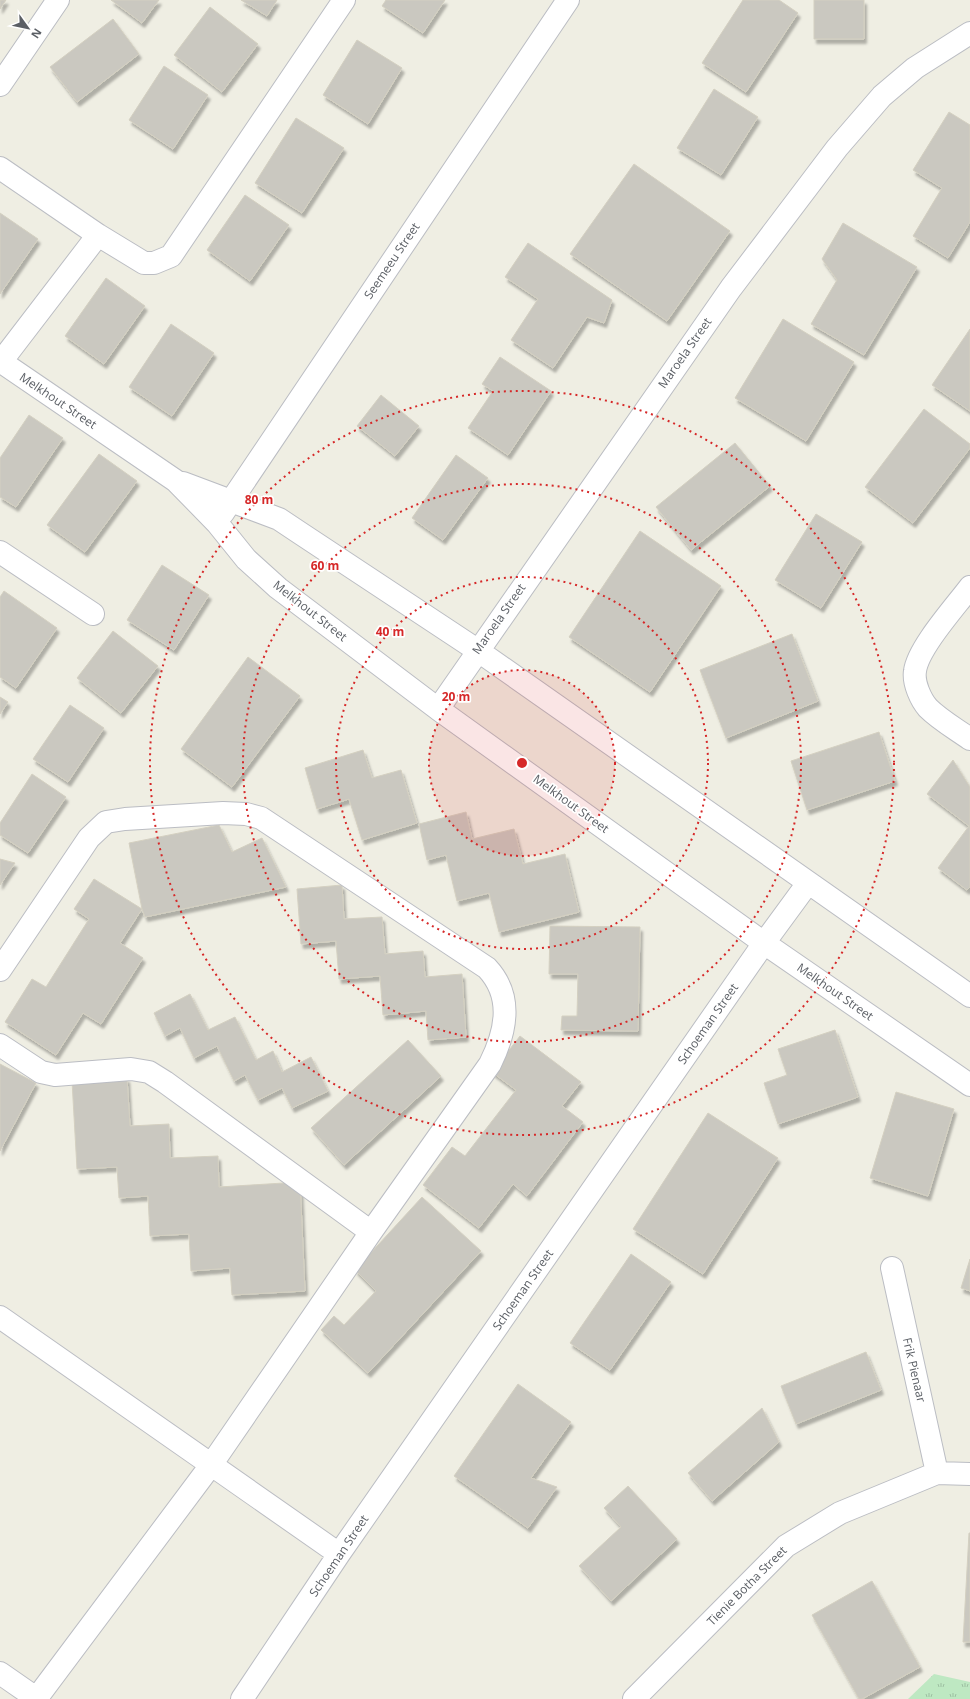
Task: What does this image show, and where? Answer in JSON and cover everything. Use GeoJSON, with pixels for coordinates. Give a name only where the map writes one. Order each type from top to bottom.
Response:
{"type":"FeatureCollection","features":[{"type":"Feature","properties":{"kind":"street"},"geometry":{"type":"LineString","coordinates":[[0,84],[58,0]]}},
{"type":"Feature","properties":{"kind":"street"},"geometry":{"type":"LineString","coordinates":[[0,168],[98,235],[144,263],[154,263],[171,256],[344,0]]}},
{"type":"Feature","properties":{"kind":"street","name":"Seemeeu Street"},"geometry":{"type":"LineString","coordinates":[[217,523],[568,0]]}},
{"type":"Feature","properties":{"kind":"street","name":"Maroela Street"},"geometry":{"type":"LineString","coordinates":[[438,708],[731,288],[837,148],[882,96],[915,68],[970,33]]}},
{"type":"Feature","properties":{"kind":"street"},"geometry":{"type":"LineString","coordinates":[[0,362],[98,235]]}},
{"type":"Feature","properties":{"kind":"street","name":"Melkhout Street"},"geometry":{"type":"LineString","coordinates":[[0,362],[176,481],[217,523],[246,559],[278,588],[438,708],[764,943],[970,1085]]}},
{"type":"Feature","properties":{"kind":"street","name":"Melkhout Street"},"geometry":{"type":"LineString","coordinates":[[176,481],[279,519],[477,650],[970,996]]}},
{"type":"Feature","properties":{"kind":"street"},"geometry":{"type":"LineString","coordinates":[[0,552],[93,614]]}},
{"type":"Feature","properties":{"kind":"street"},"geometry":{"type":"LineString","coordinates":[[970,588],[923,651],[915,672],[916,685],[927,707],[939,718],[970,739]]}},
{"type":"Feature","properties":{"kind":"street"},"geometry":{"type":"LineString","coordinates":[[0,970],[89,838],[106,822],[125,819],[223,813],[246,814],[261,818],[486,968],[496,977],[505,1003],[500,1043],[490,1064],[370,1232],[211,1465],[36,1698],[0,1673]]}},
{"type":"Feature","properties":{"kind":"street","name":"Schoeman Street"},"geometry":{"type":"LineString","coordinates":[[242,1699],[339,1554],[764,943],[808,883]]}},
{"type":"Feature","properties":{"kind":"street"},"geometry":{"type":"LineString","coordinates":[[0,1045],[42,1072],[55,1075],[131,1069],[149,1072],[165,1082],[370,1232]]}},
{"type":"Feature","properties":{"kind":"street","name":"Frik Pienaar"},"geometry":{"type":"LineString","coordinates":[[892,1268],[937,1473]]}},
{"type":"Feature","properties":{"kind":"street"},"geometry":{"type":"LineString","coordinates":[[0,1317],[339,1554]]}},
{"type":"Feature","properties":{"kind":"street","name":"Tienie Botha Street"},"geometry":{"type":"LineString","coordinates":[[634,1699],[786,1546],[840,1513],[937,1473],[970,1474]]}},
{"type":"Feature","properties":{"kind":"green space"},"geometry":{"type":"Polygon","coordinates":[[[934,1674],[970,1682],[970,1699],[908,1699],[934,1674]]]}},
{"type":"Feature","properties":{"kind":"building"},"geometry":{"type":"Polygon","coordinates":[[[0,0],[6,0],[0,9],[0,0]]]}},
{"type":"Feature","properties":{"kind":"building"},"geometry":{"type":"Polygon","coordinates":[[[111,0],[159,0],[142,23],[111,0]]]}},
{"type":"Feature","properties":{"kind":"building"},"geometry":{"type":"Polygon","coordinates":[[[241,0],[277,0],[267,16],[241,0]]]}},
{"type":"Feature","properties":{"kind":"building"},"geometry":{"type":"Polygon","coordinates":[[[386,0],[445,0],[423,33],[382,6],[386,0]]]}},
{"type":"Feature","properties":{"kind":"building"},"geometry":{"type":"Polygon","coordinates":[[[743,0],[779,0],[798,13],[746,92],[702,63],[743,0]]]}},
{"type":"Feature","properties":{"kind":"building"},"geometry":{"type":"Polygon","coordinates":[[[814,0],[864,0],[864,39],[814,39],[814,0]]]}},
{"type":"Feature","properties":{"kind":"building"},"geometry":{"type":"Polygon","coordinates":[[[210,7],[258,44],[222,92],[174,55],[210,7]]]}},
{"type":"Feature","properties":{"kind":"building"},"geometry":{"type":"Polygon","coordinates":[[[113,19],[139,54],[77,102],[50,67],[113,19]]]}},
{"type":"Feature","properties":{"kind":"building"},"geometry":{"type":"Polygon","coordinates":[[[357,40],[402,68],[368,124],[323,95],[357,40]]]}},
{"type":"Feature","properties":{"kind":"building"},"geometry":{"type":"Polygon","coordinates":[[[164,66],[208,95],[173,149],[129,120],[164,66]]]}},
{"type":"Feature","properties":{"kind":"building"},"geometry":{"type":"Polygon","coordinates":[[[714,89],[758,117],[721,175],[677,148],[714,89]]]}},
{"type":"Feature","properties":{"kind":"building"},"geometry":{"type":"Polygon","coordinates":[[[949,112],[970,125],[970,222],[948,258],[913,236],[942,188],[913,170],[949,112]]]}},
{"type":"Feature","properties":{"kind":"building"},"geometry":{"type":"Polygon","coordinates":[[[296,118],[344,148],[302,213],[255,183],[296,118]]]}},
{"type":"Feature","properties":{"kind":"building"},"geometry":{"type":"Polygon","coordinates":[[[634,164],[730,231],[667,321],[570,254],[634,164]]]}},
{"type":"Feature","properties":{"kind":"building"},"geometry":{"type":"Polygon","coordinates":[[[245,195],[289,225],[250,281],[207,250],[245,195]]]}},
{"type":"Feature","properties":{"kind":"building"},"geometry":{"type":"Polygon","coordinates":[[[0,213],[38,239],[0,294],[0,213]]]}},
{"type":"Feature","properties":{"kind":"building"},"geometry":{"type":"Polygon","coordinates":[[[843,223],[917,267],[864,355],[811,324],[837,280],[822,259],[843,223]]]}},
{"type":"Feature","properties":{"kind":"building"},"geometry":{"type":"Polygon","coordinates":[[[528,243],[612,300],[604,323],[587,317],[553,368],[511,340],[538,299],[505,277],[528,243]]]}},
{"type":"Feature","properties":{"kind":"building"},"geometry":{"type":"Polygon","coordinates":[[[106,278],[145,306],[104,364],[65,336],[106,278]]]}},
{"type":"Feature","properties":{"kind":"building"},"geometry":{"type":"Polygon","coordinates":[[[783,319],[854,362],[806,441],[735,398],[783,319]]]}},
{"type":"Feature","properties":{"kind":"building"},"geometry":{"type":"Polygon","coordinates":[[[171,324],[214,353],[172,416],[129,387],[171,324]]]}},
{"type":"Feature","properties":{"kind":"building"},"geometry":{"type":"Polygon","coordinates":[[[970,329],[970,411],[932,385],[970,329]]]}},
{"type":"Feature","properties":{"kind":"building"},"geometry":{"type":"Polygon","coordinates":[[[500,357],[551,391],[508,455],[468,428],[493,391],[482,384],[500,357]]]}},
{"type":"Feature","properties":{"kind":"building"},"geometry":{"type":"Polygon","coordinates":[[[381,395],[419,426],[395,456],[357,426],[381,395]]]}},
{"type":"Feature","properties":{"kind":"building"},"geometry":{"type":"Polygon","coordinates":[[[924,409],[970,444],[970,448],[913,523],[865,487],[924,409]]]}},
{"type":"Feature","properties":{"kind":"building"},"geometry":{"type":"Polygon","coordinates":[[[29,415],[63,438],[16,507],[0,497],[0,458],[29,415]]]}},
{"type":"Feature","properties":{"kind":"building"},"geometry":{"type":"Polygon","coordinates":[[[735,443],[770,486],[691,550],[656,507],[735,443]]]}},
{"type":"Feature","properties":{"kind":"building"},"geometry":{"type":"Polygon","coordinates":[[[99,454],[137,481],[85,552],[47,525],[99,454]]]}},
{"type":"Feature","properties":{"kind":"building"},"geometry":{"type":"Polygon","coordinates":[[[456,455],[488,478],[443,540],[412,518],[456,455]]]}},
{"type":"Feature","properties":{"kind":"building"},"geometry":{"type":"Polygon","coordinates":[[[816,514],[862,542],[821,608],[775,580],[816,514]]]}},
{"type":"Feature","properties":{"kind":"building"},"geometry":{"type":"Polygon","coordinates":[[[640,531],[721,586],[650,692],[569,637],[640,531]]]}},
{"type":"Feature","properties":{"kind":"building"},"geometry":{"type":"Polygon","coordinates":[[[162,565],[209,595],[174,650],[127,620],[162,565]]]}},
{"type":"Feature","properties":{"kind":"building"},"geometry":{"type":"Polygon","coordinates":[[[4,591],[57,628],[16,688],[0,677],[0,597],[4,591]]]}},
{"type":"Feature","properties":{"kind":"building"},"geometry":{"type":"Polygon","coordinates":[[[113,631],[158,666],[121,713],[77,678],[113,631]]]}},
{"type":"Feature","properties":{"kind":"building"},"geometry":{"type":"Polygon","coordinates":[[[792,634],[818,701],[726,738],[700,670],[792,634]]]}},
{"type":"Feature","properties":{"kind":"building"},"geometry":{"type":"Polygon","coordinates":[[[248,657],[300,696],[232,787],[181,749],[248,657]]]}},
{"type":"Feature","properties":{"kind":"building"},"geometry":{"type":"Polygon","coordinates":[[[0,697],[8,702],[0,714],[0,697]]]}},
{"type":"Feature","properties":{"kind":"building"},"geometry":{"type":"Polygon","coordinates":[[[70,705],[104,728],[68,782],[33,759],[70,705]]]}},
{"type":"Feature","properties":{"kind":"building"},"geometry":{"type":"Polygon","coordinates":[[[879,732],[895,781],[807,810],[791,761],[879,732]]]}},
{"type":"Feature","properties":{"kind":"building"},"geometry":{"type":"Polygon","coordinates":[[[363,750],[372,778],[401,770],[417,823],[362,840],[349,799],[317,809],[305,768],[363,750]]]}},
{"type":"Feature","properties":{"kind":"building"},"geometry":{"type":"Polygon","coordinates":[[[953,760],[970,787],[970,887],[967,890],[938,868],[969,826],[927,794],[953,760]]]}},
{"type":"Feature","properties":{"kind":"building"},"geometry":{"type":"Polygon","coordinates":[[[32,774],[66,797],[28,853],[0,835],[0,823],[32,774]]]}},
{"type":"Feature","properties":{"kind":"building"},"geometry":{"type":"Polygon","coordinates":[[[466,812],[472,839],[514,829],[523,864],[565,854],[579,912],[499,932],[489,893],[457,901],[446,855],[427,860],[419,824],[466,812]]]}},
{"type":"Feature","properties":{"kind":"building"},"geometry":{"type":"Polygon","coordinates":[[[219,825],[232,852],[262,838],[286,887],[145,917],[142,909],[129,843],[219,825]]]}},
{"type":"Feature","properties":{"kind":"building"},"geometry":{"type":"Polygon","coordinates":[[[0,859],[15,863],[0,885],[0,859]]]}},
{"type":"Feature","properties":{"kind":"building"},"geometry":{"type":"Polygon","coordinates":[[[94,879],[142,909],[120,943],[143,958],[101,1024],[83,1013],[56,1055],[5,1022],[32,979],[46,987],[89,919],[74,909],[94,879]]]}},
{"type":"Feature","properties":{"kind":"building"},"geometry":{"type":"Polygon","coordinates":[[[342,885],[344,919],[382,917],[385,954],[423,951],[425,977],[462,974],[466,1037],[428,1040],[426,1011],[383,1015],[380,976],[339,979],[336,941],[301,944],[297,889],[342,885]]]}},
{"type":"Feature","properties":{"kind":"building"},"geometry":{"type":"Polygon","coordinates":[[[550,926],[640,927],[638,1031],[561,1030],[562,1016],[577,1016],[578,974],[549,974],[550,926]]]}},
{"type":"Feature","properties":{"kind":"building"},"geometry":{"type":"Polygon","coordinates":[[[190,994],[208,1030],[235,1017],[256,1060],[273,1051],[282,1072],[311,1057],[328,1091],[292,1108],[282,1088],[258,1100],[245,1075],[234,1081],[217,1046],[194,1058],[180,1028],[165,1036],[154,1013],[190,994]]]}},
{"type":"Feature","properties":{"kind":"building"},"geometry":{"type":"Polygon","coordinates":[[[835,1030],[858,1097],[778,1124],[764,1083],[787,1075],[778,1049],[835,1030]]]}},
{"type":"Feature","properties":{"kind":"building"},"geometry":{"type":"Polygon","coordinates":[[[520,1036],[581,1082],[562,1106],[583,1122],[527,1196],[513,1184],[479,1228],[423,1185],[452,1147],[465,1156],[516,1090],[492,1072],[520,1036]]]}},
{"type":"Feature","properties":{"kind":"building"},"geometry":{"type":"Polygon","coordinates":[[[408,1040],[441,1076],[344,1165],[311,1128],[408,1040]]]}},
{"type":"Feature","properties":{"kind":"building"},"geometry":{"type":"Polygon","coordinates":[[[0,1064],[36,1083],[0,1151],[0,1064]]]}},
{"type":"Feature","properties":{"kind":"building"},"geometry":{"type":"Polygon","coordinates":[[[127,1078],[130,1126],[169,1124],[170,1158],[218,1156],[219,1187],[300,1182],[305,1291],[232,1295],[230,1268],[191,1271],[189,1234],[150,1236],[148,1196],[119,1198],[117,1167],[77,1169],[72,1081],[127,1078]]]}},
{"type":"Feature","properties":{"kind":"building"},"geometry":{"type":"Polygon","coordinates":[[[896,1092],[954,1109],[928,1196],[870,1178],[896,1092]]]}},
{"type":"Feature","properties":{"kind":"building"},"geometry":{"type":"Polygon","coordinates":[[[708,1113],[778,1158],[703,1274],[633,1229],[708,1113]]]}},
{"type":"Feature","properties":{"kind":"building"},"geometry":{"type":"Polygon","coordinates":[[[422,1197],[481,1251],[368,1373],[321,1330],[334,1316],[344,1325],[376,1291],[355,1270],[422,1197]]]}},
{"type":"Feature","properties":{"kind":"building"},"geometry":{"type":"Polygon","coordinates":[[[631,1254],[671,1282],[610,1370],[570,1343],[631,1254]]]}},
{"type":"Feature","properties":{"kind":"building"},"geometry":{"type":"Polygon","coordinates":[[[970,1259],[970,1291],[961,1288],[970,1259]]]}},
{"type":"Feature","properties":{"kind":"building"},"geometry":{"type":"Polygon","coordinates":[[[866,1352],[881,1390],[796,1424],[781,1386],[866,1352]]]}},
{"type":"Feature","properties":{"kind":"building"},"geometry":{"type":"Polygon","coordinates":[[[518,1384],[571,1422],[531,1478],[557,1487],[528,1528],[454,1476],[518,1384]]]}},
{"type":"Feature","properties":{"kind":"building"},"geometry":{"type":"Polygon","coordinates":[[[762,1408],[779,1442],[712,1501],[688,1473],[762,1408]]]}},
{"type":"Feature","properties":{"kind":"building"},"geometry":{"type":"Polygon","coordinates":[[[628,1486],[677,1539],[611,1601],[579,1566],[621,1527],[604,1508],[628,1486]]]}},
{"type":"Feature","properties":{"kind":"building"},"geometry":{"type":"Polygon","coordinates":[[[969,1533],[970,1642],[963,1642],[969,1533]]]}},
{"type":"Feature","properties":{"kind":"building"},"geometry":{"type":"Polygon","coordinates":[[[872,1581],[920,1667],[862,1699],[859,1699],[812,1615],[872,1581]]]}}]}
